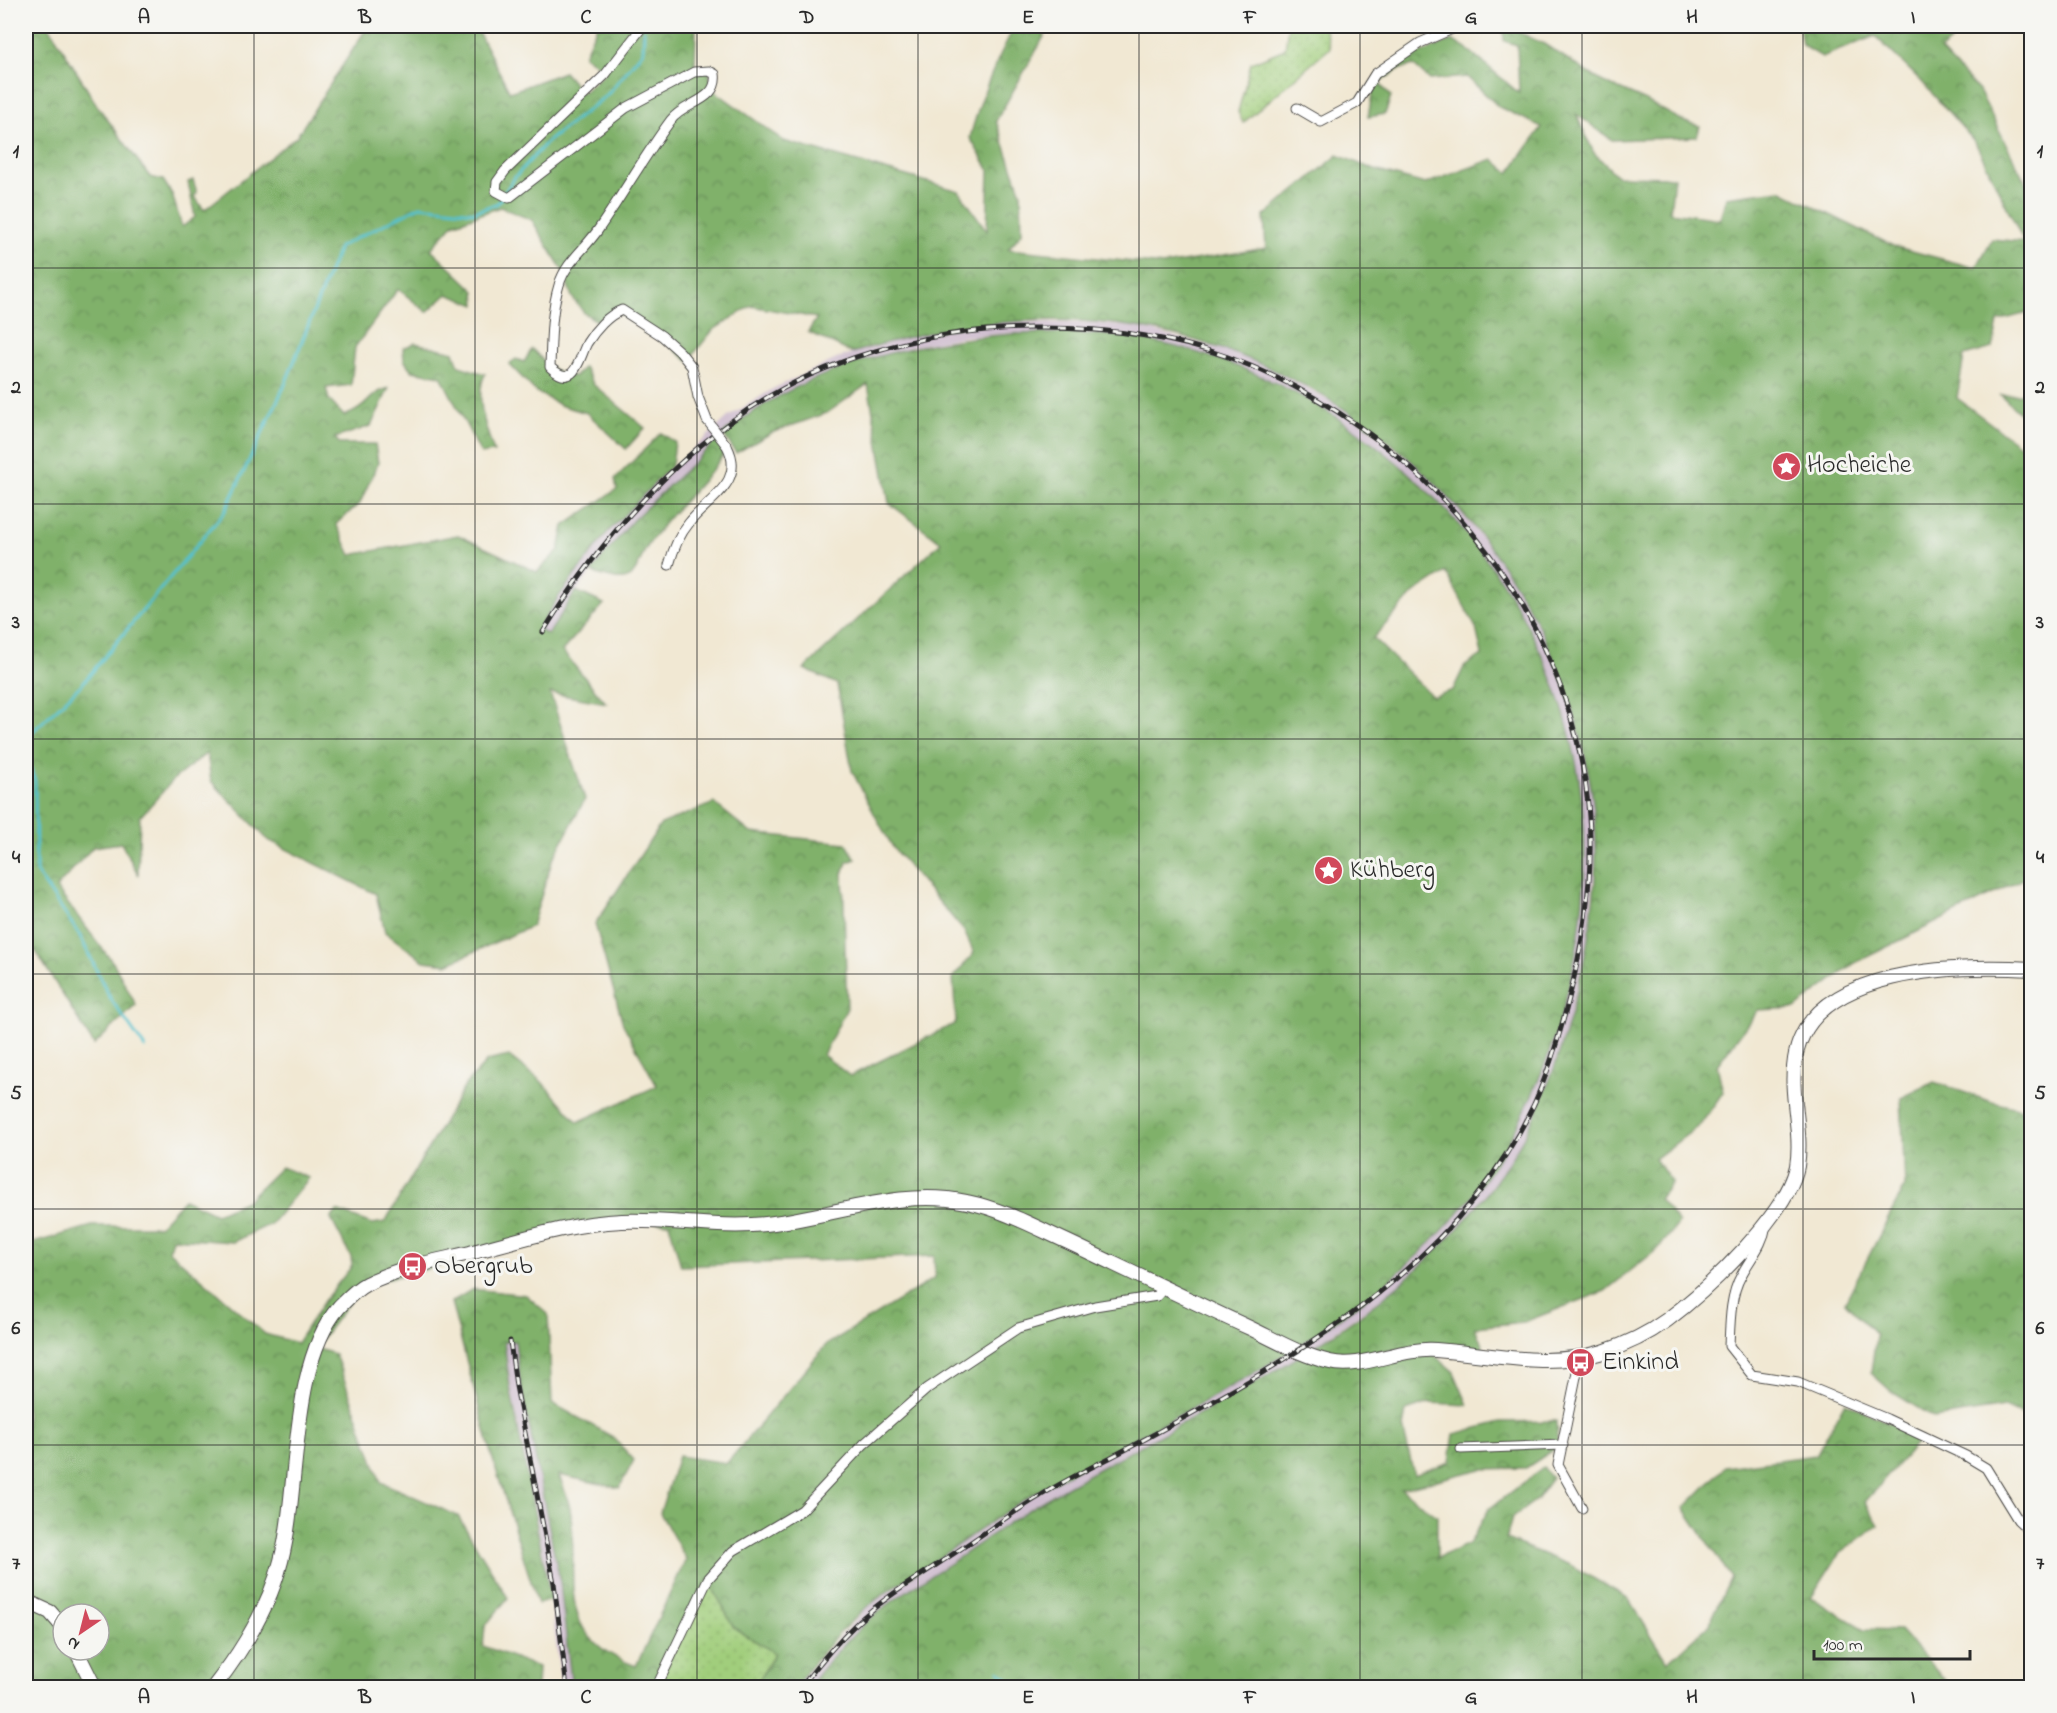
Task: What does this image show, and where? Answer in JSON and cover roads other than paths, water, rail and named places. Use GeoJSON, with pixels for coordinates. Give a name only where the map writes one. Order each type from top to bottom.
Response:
{"type":"FeatureCollection","features":[{"type":"Feature","properties":{"kind":"street"},"geometry":{"type":"LineString","coordinates":[[643,26],[605,75],[505,171],[497,182],[497,192],[509,198],[525,189],[550,164],[626,108],[694,72],[709,71],[715,74],[716,81],[705,97],[673,117],[597,232],[565,269],[555,300],[550,367],[566,375],[572,373],[578,367],[587,343],[610,314],[622,310],[662,336],[680,352],[692,367],[698,397],[708,420],[728,446],[734,461],[730,479],[681,533],[669,565]]}},
{"type":"Feature","properties":{"kind":"street"},"geometry":{"type":"LineString","coordinates":[[1297,108],[1321,122],[1357,103],[1375,74],[1420,43],[1459,26]]}},
{"type":"Feature","properties":{"kind":"street"},"geometry":{"type":"LineString","coordinates":[[213,1688],[252,1632],[281,1559],[311,1356],[336,1311],[361,1286],[413,1267],[588,1225],[619,1221],[727,1227],[770,1224],[929,1196],[971,1202],[995,1210],[1299,1350],[1341,1364],[1412,1350],[1432,1349],[1522,1361],[1580,1357],[1619,1346],[1667,1320],[1724,1269],[1766,1223],[1793,1181],[1799,1145],[1792,1090],[1793,1066],[1803,1033],[1817,1012],[1844,993],[1886,979],[1974,968],[2031,969]]}},
{"type":"Feature","properties":{"kind":"street"},"geometry":{"type":"LineString","coordinates":[[1766,1223],[1764,1239],[1739,1278],[1731,1316],[1729,1346],[1752,1375],[1798,1382],[1887,1419],[1966,1456],[1986,1468],[2018,1520],[2031,1533]]}},
{"type":"Feature","properties":{"kind":"street"},"geometry":{"type":"LineString","coordinates":[[656,1688],[708,1579],[733,1551],[802,1510],[864,1444],[928,1388],[1018,1328],[1095,1306],[1157,1296],[1165,1287]]}},
{"type":"Feature","properties":{"kind":"street"},"geometry":{"type":"LineString","coordinates":[[1580,1357],[1558,1466],[1582,1508]]}},
{"type":"Feature","properties":{"kind":"street"},"geometry":{"type":"LineString","coordinates":[[1461,1449],[1563,1445]]}},
{"type":"Feature","properties":{"kind":"street"},"geometry":{"type":"LineString","coordinates":[[26,1601],[51,1613]]}},
{"type":"Feature","properties":{"kind":"street"},"geometry":{"type":"LineString","coordinates":[[82,1662],[95,1688]]}},
{"type":"Feature","properties":{"kind":"waterway"},"geometry":{"type":"LineString","coordinates":[[26,738],[83,683],[225,511],[284,387],[339,247],[420,206],[474,212],[498,203],[514,178],[547,142],[607,95],[643,51],[644,30]]}},
{"type":"Feature","properties":{"kind":"waterway"},"geometry":{"type":"LineString","coordinates":[[26,758],[35,781],[36,872],[79,934],[110,998],[145,1048]]}},
{"type":"Feature","properties":{"kind":"waterway"},"geometry":{"type":"LineString","coordinates":[[999,1671],[1018,1688]]}},
{"type":"Feature","properties":{"kind":"railway"},"geometry":{"type":"LineString","coordinates":[[543,632],[604,546],[626,519],[675,468],[729,423],[797,381],[872,352],[951,334],[1031,328],[1106,331],[1155,337],[1204,349],[1228,357],[1297,388],[1361,428],[1419,475],[1471,531],[1514,592],[1549,659],[1574,730],[1588,804],[1590,829],[1587,904],[1574,978],[1553,1054],[1534,1104],[1500,1163],[1460,1216],[1413,1263],[1362,1306],[1308,1344],[1193,1413],[1051,1489],[895,1593],[844,1635],[801,1688]]}},
{"type":"Feature","properties":{"kind":"railway"},"geometry":{"type":"LineString","coordinates":[[510,1341],[516,1386],[554,1583],[567,1688]]}},
{"type":"Feature","properties":{"kind":"place","name":"Hocheiche"},"geometry":{"type":"Point","coordinates":[1786,466]}},
{"type":"Feature","properties":{"kind":"place","name":"Kühberg"},"geometry":{"type":"Point","coordinates":[1329,871]}},
{"type":"Feature","properties":{"kind":"place","name":"Obergrub"},"geometry":{"type":"Point","coordinates":[413,1267]}},
{"type":"Feature","properties":{"kind":"place","name":"Einkind"},"geometry":{"type":"Point","coordinates":[1581,1363]}}]}
